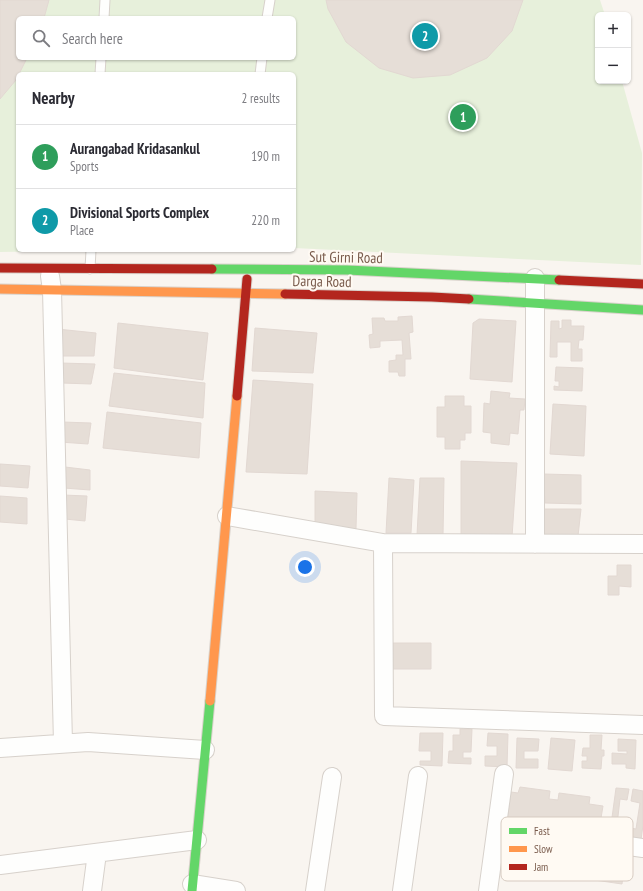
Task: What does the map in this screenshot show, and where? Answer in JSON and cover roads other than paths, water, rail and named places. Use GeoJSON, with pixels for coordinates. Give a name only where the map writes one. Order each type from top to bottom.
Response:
{"type":"FeatureCollection","features":[{"type":"Feature","properties":{"kind":"main road","name":"Sut Girni Road"},"geometry":{"type":"LineString","coordinates":[[0,268],[49,269],[90,280],[248,270],[347,270],[643,284]]}},
{"type":"Feature","properties":{"kind":"main road"},"geometry":{"type":"LineString","coordinates":[[192,888],[227,516],[248,270]]}},
{"type":"Feature","properties":{"kind":"main road","name":"Darga Road"},"geometry":{"type":"LineString","coordinates":[[0,289],[52,290],[90,280],[246,293],[432,297],[535,302],[643,310]]}},
{"type":"Feature","properties":{"kind":"street"},"geometry":{"type":"LineString","coordinates":[[49,269],[52,290],[63,743]]}},
{"type":"Feature","properties":{"kind":"street"},"geometry":{"type":"LineString","coordinates":[[535,278],[535,544]]}},
{"type":"Feature","properties":{"kind":"street"},"geometry":{"type":"LineString","coordinates":[[227,516],[383,543],[643,544]]}},
{"type":"Feature","properties":{"kind":"street"},"geometry":{"type":"LineString","coordinates":[[383,543],[384,716],[643,725]]}},
{"type":"Feature","properties":{"kind":"street"},"geometry":{"type":"LineString","coordinates":[[0,748],[88,742],[205,750]]}},
{"type":"Feature","properties":{"kind":"street"},"geometry":{"type":"LineString","coordinates":[[488,891],[504,774]]}},
{"type":"Feature","properties":{"kind":"street"},"geometry":{"type":"LineString","coordinates":[[402,891],[418,776]]}},
{"type":"Feature","properties":{"kind":"street"},"geometry":{"type":"LineString","coordinates":[[315,891],[332,777]]}},
{"type":"Feature","properties":{"kind":"street"},"geometry":{"type":"LineString","coordinates":[[497,827],[501,828]]}},
{"type":"Feature","properties":{"kind":"street"},"geometry":{"type":"LineString","coordinates":[[0,865],[197,840]]}},
{"type":"Feature","properties":{"kind":"street"},"geometry":{"type":"LineString","coordinates":[[633,847],[643,848]]}},
{"type":"Feature","properties":{"kind":"street"},"geometry":{"type":"LineString","coordinates":[[92,891],[97,853]]}},
{"type":"Feature","properties":{"kind":"street"},"geometry":{"type":"LineString","coordinates":[[192,888],[236,891]]}},
{"type":"Feature","properties":{"kind":"lane"},"geometry":{"type":"LineString","coordinates":[[104,16],[106,0]]}},
{"type":"Feature","properties":{"kind":"lane"},"geometry":{"type":"LineString","coordinates":[[267,16],[270,0]]}},
{"type":"Feature","properties":{"kind":"lane"},"geometry":{"type":"LineString","coordinates":[[100,72],[102,60]]}},
{"type":"Feature","properties":{"kind":"lane"},"geometry":{"type":"LineString","coordinates":[[260,72],[262,60]]}},
{"type":"Feature","properties":{"kind":"lane"},"geometry":{"type":"LineString","coordinates":[[90,280],[91,252]]}},
{"type":"Feature","properties":{"kind":"place","name":"Divisional Sports Complex"},"geometry":{"type":"Point","coordinates":[425,36]}},
{"type":"Feature","properties":{"kind":"place","name":"Aurangabad Kridasankul"},"geometry":{"type":"Point","coordinates":[463,117]}}]}
